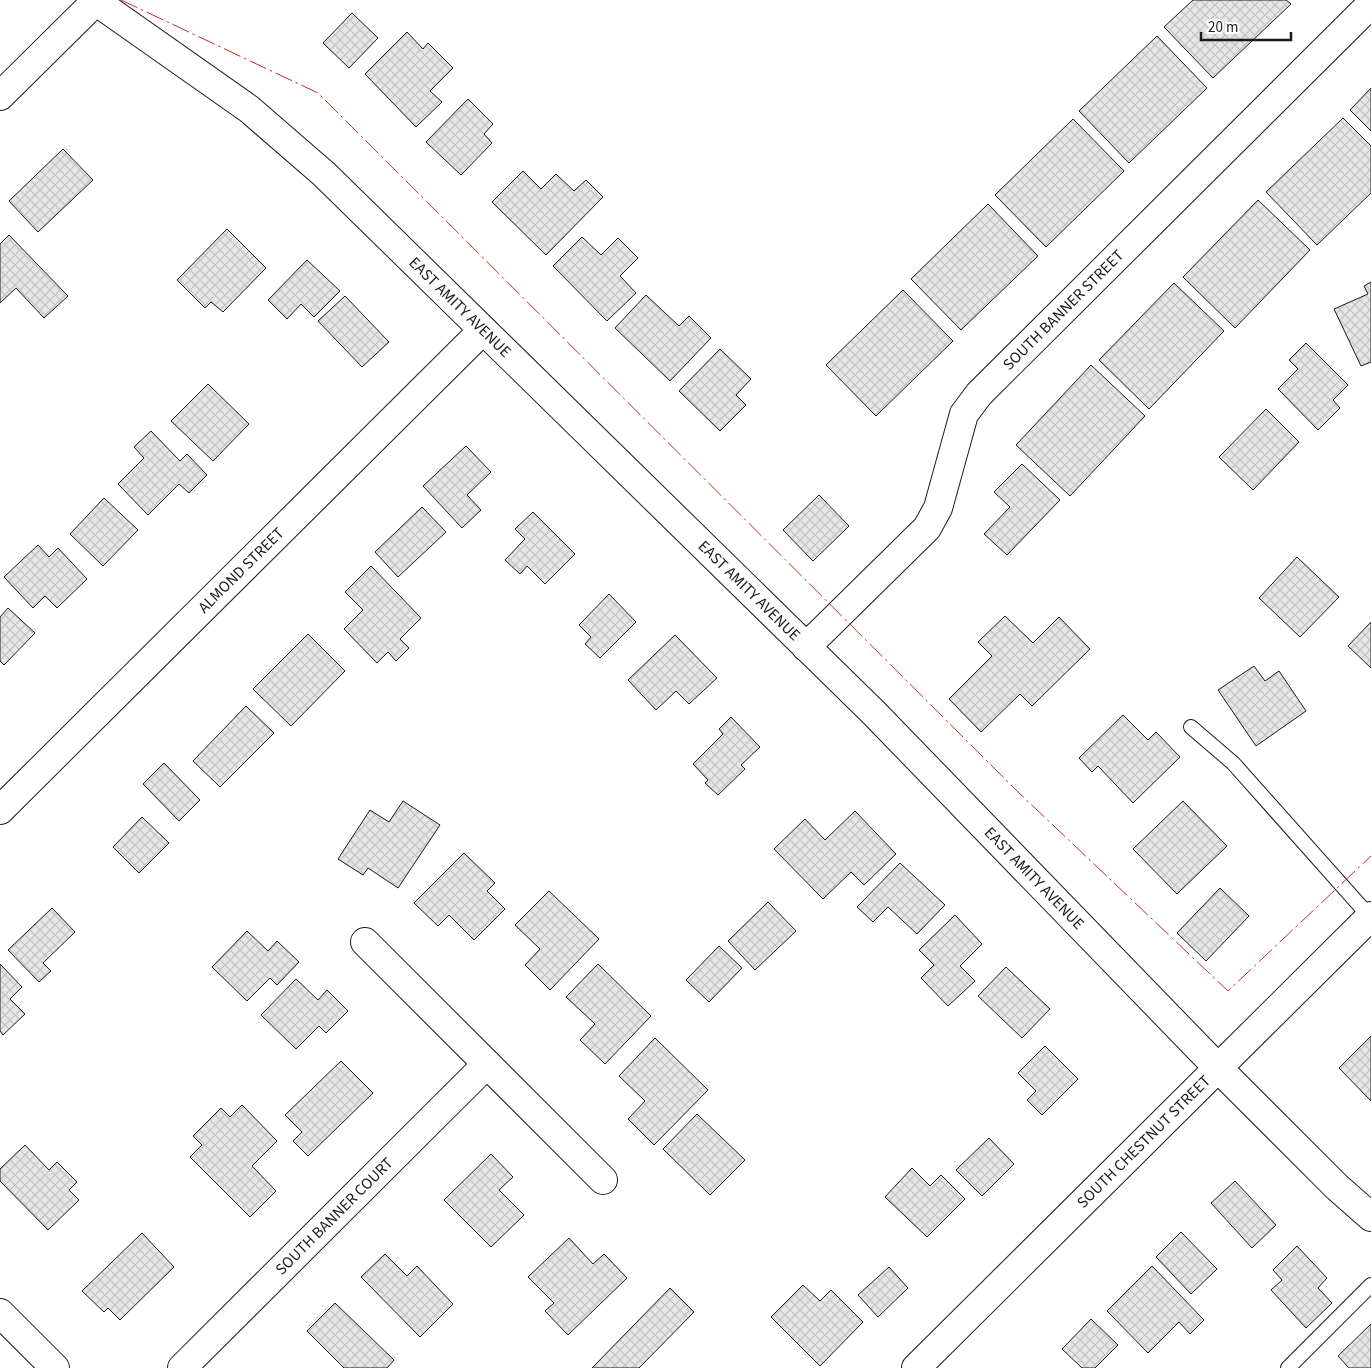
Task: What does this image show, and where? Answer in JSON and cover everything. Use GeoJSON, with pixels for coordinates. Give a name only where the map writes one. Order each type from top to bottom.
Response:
{"type":"FeatureCollection","features":[{"type":"Feature","properties":{"kind":"street"},"geometry":{"type":"LineString","coordinates":[[0,96],[95,0]]}},
{"type":"Feature","properties":{"kind":"street","name":"EAST AMITY AVENUE"},"geometry":{"type":"LineString","coordinates":[[95,0],[249,109],[324,174],[874,713],[1219,1069],[1337,1187],[1371,1217]]}},
{"type":"Feature","properties":{"kind":"street","name":"SOUTH BANNER STREET"},"geometry":{"type":"LineString","coordinates":[[806,647],[927,528],[938,508],[964,414],[979,394],[1371,4]]}},
{"type":"Feature","properties":{"kind":"street","name":"ALMOND STREET"},"geometry":{"type":"LineString","coordinates":[[0,810],[483,330]]}},
{"type":"Feature","properties":{"kind":"street","name":"SOUTH CHESTNUT STREET"},"geometry":{"type":"LineString","coordinates":[[916,1368],[1219,1069],[1370,916]]}},
{"type":"Feature","properties":{"kind":"street"},"geometry":{"type":"LineString","coordinates":[[365,942],[602,1180]]}},
{"type":"Feature","properties":{"kind":"street","name":"SOUTH BANNER COURT"},"geometry":{"type":"LineString","coordinates":[[182,1368],[487,1064]]}},
{"type":"Feature","properties":{"kind":"street"},"geometry":{"type":"LineString","coordinates":[[0,1312],[55,1368]]}},
{"type":"Feature","properties":{"kind":"lane"},"geometry":{"type":"LineString","coordinates":[[1191,727],[1233,762],[1370,916]]}},
{"type":"Feature","properties":{"kind":"lane"},"geometry":{"type":"LineString","coordinates":[[1288,1368],[1371,1285]]}},
{"type":"Feature","properties":{"kind":"building"},"geometry":{"type":"Polygon","coordinates":[[[1193,0],[1286,0],[1291,4],[1213,78],[1164,27],[1193,0]]]}},
{"type":"Feature","properties":{"kind":"building"},"geometry":{"type":"Polygon","coordinates":[[[352,13],[378,38],[349,68],[323,43],[352,13]]]}},
{"type":"Feature","properties":{"kind":"building"},"geometry":{"type":"Polygon","coordinates":[[[407,32],[423,49],[428,43],[453,68],[430,91],[442,102],[416,127],[365,74],[407,32]]]}},
{"type":"Feature","properties":{"kind":"building"},"geometry":{"type":"Polygon","coordinates":[[[1157,36],[1207,88],[1129,163],[1079,111],[1157,36]]]}},
{"type":"Feature","properties":{"kind":"building"},"geometry":{"type":"Polygon","coordinates":[[[1371,88],[1371,131],[1350,110],[1371,88]]]}},
{"type":"Feature","properties":{"kind":"building"},"geometry":{"type":"Polygon","coordinates":[[[468,99],[493,124],[484,134],[492,143],[461,175],[426,142],[468,99]]]}},
{"type":"Feature","properties":{"kind":"building"},"geometry":{"type":"Polygon","coordinates":[[[1343,118],[1371,146],[1371,193],[1317,245],[1266,192],[1343,118]]]}},
{"type":"Feature","properties":{"kind":"building"},"geometry":{"type":"Polygon","coordinates":[[[1073,119],[1124,171],[1046,247],[995,195],[1073,119]]]}},
{"type":"Feature","properties":{"kind":"building"},"geometry":{"type":"Polygon","coordinates":[[[63,149],[93,180],[38,232],[9,201],[63,149]]]}},
{"type":"Feature","properties":{"kind":"building"},"geometry":{"type":"Polygon","coordinates":[[[523,171],[541,189],[556,174],[574,191],[586,180],[603,197],[546,255],[492,202],[523,171]]]}},
{"type":"Feature","properties":{"kind":"building"},"geometry":{"type":"Polygon","coordinates":[[[1258,200],[1310,250],[1235,328],[1183,277],[1258,200]]]}},
{"type":"Feature","properties":{"kind":"building"},"geometry":{"type":"Polygon","coordinates":[[[988,204],[1038,256],[961,330],[911,279],[988,204]]]}},
{"type":"Feature","properties":{"kind":"building"},"geometry":{"type":"Polygon","coordinates":[[[227,229],[266,268],[223,312],[211,302],[205,308],[177,280],[227,229]]]}},
{"type":"Feature","properties":{"kind":"building"},"geometry":{"type":"Polygon","coordinates":[[[9,235],[68,296],[44,318],[16,288],[0,303],[0,244],[9,235]]]}},
{"type":"Feature","properties":{"kind":"building"},"geometry":{"type":"Polygon","coordinates":[[[582,237],[601,255],[618,238],[638,258],[620,276],[636,293],[607,321],[553,266],[582,237]]]}},
{"type":"Feature","properties":{"kind":"building"},"geometry":{"type":"Polygon","coordinates":[[[307,260],[340,291],[314,317],[301,304],[287,319],[268,300],[307,260]]]}},
{"type":"Feature","properties":{"kind":"building"},"geometry":{"type":"Polygon","coordinates":[[[1371,282],[1371,362],[1361,366],[1334,309],[1368,294],[1364,286],[1371,282]]]}},
{"type":"Feature","properties":{"kind":"building"},"geometry":{"type":"Polygon","coordinates":[[[1174,283],[1224,331],[1149,409],[1099,360],[1174,283]]]}},
{"type":"Feature","properties":{"kind":"building"},"geometry":{"type":"Polygon","coordinates":[[[903,290],[953,341],[876,416],[826,365],[903,290]]]}},
{"type":"Feature","properties":{"kind":"building"},"geometry":{"type":"Polygon","coordinates":[[[646,295],[679,326],[689,316],[711,338],[670,381],[615,328],[646,295]]]}},
{"type":"Feature","properties":{"kind":"building"},"geometry":{"type":"Polygon","coordinates":[[[345,296],[389,342],[362,367],[318,321],[345,296]]]}},
{"type":"Feature","properties":{"kind":"building"},"geometry":{"type":"Polygon","coordinates":[[[1306,343],[1348,385],[1333,400],[1340,408],[1318,430],[1278,389],[1298,369],[1289,360],[1306,343]]]}},
{"type":"Feature","properties":{"kind":"building"},"geometry":{"type":"Polygon","coordinates":[[[720,349],[751,379],[736,395],[746,405],[720,431],[679,391],[720,349]]]}},
{"type":"Feature","properties":{"kind":"building"},"geometry":{"type":"Polygon","coordinates":[[[1091,365],[1145,416],[1070,496],[1016,445],[1091,365]]]}},
{"type":"Feature","properties":{"kind":"building"},"geometry":{"type":"Polygon","coordinates":[[[208,384],[249,424],[213,461],[171,421],[208,384]]]}},
{"type":"Feature","properties":{"kind":"building"},"geometry":{"type":"Polygon","coordinates":[[[1266,409],[1299,442],[1253,490],[1219,457],[1266,409]]]}},
{"type":"Feature","properties":{"kind":"building"},"geometry":{"type":"Polygon","coordinates":[[[151,431],[180,461],[187,454],[207,475],[189,493],[179,484],[148,515],[118,484],[144,458],[134,447],[151,431]]]}},
{"type":"Feature","properties":{"kind":"building"},"geometry":{"type":"Polygon","coordinates":[[[466,446],[491,472],[467,495],[481,510],[462,528],[423,486],[466,446]]]}},
{"type":"Feature","properties":{"kind":"building"},"geometry":{"type":"Polygon","coordinates":[[[1022,464],[1060,500],[1007,555],[984,534],[1010,507],[994,492],[1022,464]]]}},
{"type":"Feature","properties":{"kind":"building"},"geometry":{"type":"Polygon","coordinates":[[[819,495],[849,526],[813,561],[783,530],[819,495]]]}},
{"type":"Feature","properties":{"kind":"building"},"geometry":{"type":"Polygon","coordinates":[[[104,498],[138,530],[103,566],[70,534],[104,498]]]}},
{"type":"Feature","properties":{"kind":"building"},"geometry":{"type":"Polygon","coordinates":[[[422,507],[446,532],[398,577],[375,552],[422,507]]]}},
{"type":"Feature","properties":{"kind":"building"},"geometry":{"type":"Polygon","coordinates":[[[533,512],[575,554],[545,584],[527,566],[520,574],[505,560],[525,539],[515,529],[533,512]]]}},
{"type":"Feature","properties":{"kind":"building"},"geometry":{"type":"Polygon","coordinates":[[[38,545],[49,557],[58,548],[87,579],[57,608],[45,596],[33,608],[4,577],[38,545]]]}},
{"type":"Feature","properties":{"kind":"building"},"geometry":{"type":"Polygon","coordinates":[[[1297,557],[1339,597],[1300,637],[1259,598],[1297,557]]]}},
{"type":"Feature","properties":{"kind":"building"},"geometry":{"type":"Polygon","coordinates":[[[371,566],[421,618],[400,639],[409,648],[396,661],[388,652],[377,663],[344,629],[363,610],[345,592],[371,566]]]}},
{"type":"Feature","properties":{"kind":"building"},"geometry":{"type":"Polygon","coordinates":[[[609,594],[636,622],[600,658],[585,644],[591,637],[579,625],[609,594]]]}},
{"type":"Feature","properties":{"kind":"building"},"geometry":{"type":"Polygon","coordinates":[[[8,608],[35,633],[4,665],[0,661],[0,617],[8,608]]]}},
{"type":"Feature","properties":{"kind":"building"},"geometry":{"type":"Polygon","coordinates":[[[1005,616],[1033,643],[1059,617],[1090,649],[1032,706],[1020,694],[981,732],[949,699],[992,656],[978,642],[1005,616]]]}},
{"type":"Feature","properties":{"kind":"building"},"geometry":{"type":"Polygon","coordinates":[[[1371,622],[1371,668],[1348,646],[1371,622]]]}},
{"type":"Feature","properties":{"kind":"building"},"geometry":{"type":"Polygon","coordinates":[[[308,634],[345,671],[291,726],[253,689],[308,634]]]}},
{"type":"Feature","properties":{"kind":"building"},"geometry":{"type":"Polygon","coordinates":[[[675,635],[717,678],[689,704],[676,691],[656,710],[628,680],[675,635]]]}},
{"type":"Feature","properties":{"kind":"building"},"geometry":{"type":"Polygon","coordinates":[[[1254,666],[1265,681],[1279,671],[1306,711],[1256,746],[1218,690],[1254,666]]]}},
{"type":"Feature","properties":{"kind":"building"},"geometry":{"type":"Polygon","coordinates":[[[246,706],[274,733],[220,787],[193,761],[246,706]]]}},
{"type":"Feature","properties":{"kind":"building"},"geometry":{"type":"Polygon","coordinates":[[[1123,715],[1148,740],[1156,732],[1180,757],[1133,803],[1098,766],[1092,772],[1079,758],[1123,715]]]}},
{"type":"Feature","properties":{"kind":"building"},"geometry":{"type":"Polygon","coordinates":[[[731,717],[760,747],[741,765],[745,769],[718,795],[705,783],[708,780],[693,764],[723,734],[719,729],[731,717]]]}},
{"type":"Feature","properties":{"kind":"building"},"geometry":{"type":"Polygon","coordinates":[[[164,763],[200,800],[179,821],[143,784],[164,763]]]}},
{"type":"Feature","properties":{"kind":"building"},"geometry":{"type":"Polygon","coordinates":[[[403,801],[440,825],[398,888],[368,868],[363,875],[338,859],[370,810],[389,822],[403,801]]]}},
{"type":"Feature","properties":{"kind":"building"},"geometry":{"type":"Polygon","coordinates":[[[1183,801],[1227,846],[1177,894],[1133,849],[1183,801]]]}},
{"type":"Feature","properties":{"kind":"building"},"geometry":{"type":"Polygon","coordinates":[[[855,811],[896,854],[864,885],[851,872],[823,899],[774,849],[805,819],[825,840],[855,811]]]}},
{"type":"Feature","properties":{"kind":"building"},"geometry":{"type":"Polygon","coordinates":[[[142,817],[169,843],[139,873],[113,847],[142,817]]]}},
{"type":"Feature","properties":{"kind":"building"},"geometry":{"type":"Polygon","coordinates":[[[464,853],[495,883],[487,891],[505,909],[474,940],[449,915],[438,926],[414,903],[464,853]]]}},
{"type":"Feature","properties":{"kind":"building"},"geometry":{"type":"Polygon","coordinates":[[[900,863],[945,905],[917,934],[888,907],[873,922],[857,907],[900,863]]]}},
{"type":"Feature","properties":{"kind":"building"},"geometry":{"type":"Polygon","coordinates":[[[1220,888],[1249,916],[1206,961],[1177,933],[1220,888]]]}},
{"type":"Feature","properties":{"kind":"building"},"geometry":{"type":"Polygon","coordinates":[[[549,891],[599,939],[550,990],[525,965],[540,949],[515,925],[549,891]]]}},
{"type":"Feature","properties":{"kind":"building"},"geometry":{"type":"Polygon","coordinates":[[[768,902],[796,931],[755,970],[728,941],[768,902]]]}},
{"type":"Feature","properties":{"kind":"building"},"geometry":{"type":"Polygon","coordinates":[[[52,908],[75,932],[43,963],[51,971],[39,982],[8,950],[52,908]]]}},
{"type":"Feature","properties":{"kind":"building"},"geometry":{"type":"Polygon","coordinates":[[[955,915],[982,944],[960,966],[975,981],[948,1006],[921,978],[934,965],[919,950],[955,915]]]}},
{"type":"Feature","properties":{"kind":"building"},"geometry":{"type":"Polygon","coordinates":[[[247,931],[268,951],[277,941],[299,962],[277,985],[270,978],[247,1001],[212,967],[247,931]]]}},
{"type":"Feature","properties":{"kind":"building"},"geometry":{"type":"Polygon","coordinates":[[[719,946],[742,968],[709,1002],[686,980],[719,946]]]}},
{"type":"Feature","properties":{"kind":"building"},"geometry":{"type":"Polygon","coordinates":[[[0,964],[22,987],[10,999],[25,1014],[3,1035],[0,1031],[0,964]]]}},
{"type":"Feature","properties":{"kind":"building"},"geometry":{"type":"Polygon","coordinates":[[[598,964],[651,1016],[605,1064],[580,1040],[595,1024],[566,997],[598,964]]]}},
{"type":"Feature","properties":{"kind":"building"},"geometry":{"type":"Polygon","coordinates":[[[1006,967],[1050,1009],[1022,1038],[978,996],[1006,967]]]}},
{"type":"Feature","properties":{"kind":"building"},"geometry":{"type":"Polygon","coordinates":[[[296,979],[318,1000],[327,990],[348,1011],[326,1033],[319,1026],[296,1049],[261,1015],[296,979]]]}},
{"type":"Feature","properties":{"kind":"building"},"geometry":{"type":"Polygon","coordinates":[[[1371,1036],[1371,1101],[1339,1068],[1371,1036]]]}},
{"type":"Feature","properties":{"kind":"building"},"geometry":{"type":"Polygon","coordinates":[[[655,1038],[708,1090],[654,1145],[628,1119],[645,1101],[619,1076],[655,1038]]]}},
{"type":"Feature","properties":{"kind":"building"},"geometry":{"type":"Polygon","coordinates":[[[1045,1046],[1078,1079],[1042,1115],[1027,1100],[1036,1091],[1018,1073],[1045,1046]]]}},
{"type":"Feature","properties":{"kind":"building"},"geometry":{"type":"Polygon","coordinates":[[[341,1061],[373,1093],[308,1156],[293,1141],[302,1132],[285,1115],[341,1061]]]}},
{"type":"Feature","properties":{"kind":"building"},"geometry":{"type":"Polygon","coordinates":[[[242,1105],[277,1141],[252,1166],[276,1191],[250,1217],[190,1157],[202,1145],[193,1136],[221,1108],[230,1117],[242,1105]]]}},
{"type":"Feature","properties":{"kind":"building"},"geometry":{"type":"Polygon","coordinates":[[[697,1114],[745,1160],[710,1195],[663,1149],[697,1114]]]}},
{"type":"Feature","properties":{"kind":"building"},"geometry":{"type":"Polygon","coordinates":[[[989,1138],[1014,1164],[982,1196],[956,1170],[989,1138]]]}},
{"type":"Feature","properties":{"kind":"building"},"geometry":{"type":"Polygon","coordinates":[[[25,1145],[49,1170],[57,1162],[77,1182],[69,1190],[79,1200],[48,1230],[0,1181],[0,1169],[25,1145]]]}},
{"type":"Feature","properties":{"kind":"building"},"geometry":{"type":"Polygon","coordinates":[[[491,1154],[513,1177],[499,1190],[524,1215],[491,1247],[444,1200],[491,1154]]]}},
{"type":"Feature","properties":{"kind":"building"},"geometry":{"type":"Polygon","coordinates":[[[912,1168],[930,1186],[941,1175],[965,1199],[927,1237],[885,1197],[912,1168]]]}},
{"type":"Feature","properties":{"kind":"building"},"geometry":{"type":"Polygon","coordinates":[[[1235,1181],[1276,1225],[1252,1248],[1211,1203],[1235,1181]]]}},
{"type":"Feature","properties":{"kind":"building"},"geometry":{"type":"Polygon","coordinates":[[[1181,1232],[1217,1269],[1191,1294],[1156,1257],[1181,1232]]]}},
{"type":"Feature","properties":{"kind":"building"},"geometry":{"type":"Polygon","coordinates":[[[142,1233],[174,1267],[120,1320],[108,1308],[104,1312],[82,1291],[142,1233]]]}},
{"type":"Feature","properties":{"kind":"building"},"geometry":{"type":"Polygon","coordinates":[[[569,1238],[593,1264],[604,1254],[627,1278],[568,1335],[545,1311],[554,1303],[528,1277],[569,1238]]]}},
{"type":"Feature","properties":{"kind":"building"},"geometry":{"type":"Polygon","coordinates":[[[1297,1246],[1327,1278],[1318,1288],[1332,1303],[1306,1328],[1271,1290],[1282,1280],[1273,1270],[1297,1246]]]}},
{"type":"Feature","properties":{"kind":"building"},"geometry":{"type":"Polygon","coordinates":[[[385,1254],[407,1276],[417,1266],[453,1304],[420,1337],[361,1277],[385,1254]]]}},
{"type":"Feature","properties":{"kind":"building"},"geometry":{"type":"Polygon","coordinates":[[[1152,1266],[1204,1320],[1190,1334],[1179,1322],[1148,1353],[1107,1311],[1152,1266]]]}},
{"type":"Feature","properties":{"kind":"building"},"geometry":{"type":"Polygon","coordinates":[[[889,1267],[908,1288],[878,1317],[858,1295],[889,1267]]]}},
{"type":"Feature","properties":{"kind":"building"},"geometry":{"type":"Polygon","coordinates":[[[803,1285],[820,1301],[831,1290],[863,1322],[820,1366],[771,1317],[803,1285]]]}},
{"type":"Feature","properties":{"kind":"building"},"geometry":{"type":"Polygon","coordinates":[[[670,1288],[694,1312],[639,1368],[592,1368],[670,1288]]]}},
{"type":"Feature","properties":{"kind":"building"},"geometry":{"type":"Polygon","coordinates":[[[335,1303],[394,1360],[387,1368],[344,1368],[307,1331],[335,1303]]]}},
{"type":"Feature","properties":{"kind":"building"},"geometry":{"type":"Polygon","coordinates":[[[1091,1319],[1118,1345],[1095,1368],[1082,1368],[1062,1349],[1091,1319]]]}},
{"type":"Feature","properties":{"kind":"building"},"geometry":{"type":"Polygon","coordinates":[[[1371,1324],[1371,1368],[1349,1368],[1338,1356],[1371,1324]]]}},
{"type":"Feature","properties":{"kind":"power"},"geometry":{"type":"LineString","coordinates":[[121,0],[318,93],[1017,791],[1228,991],[1371,856]]}}]}
